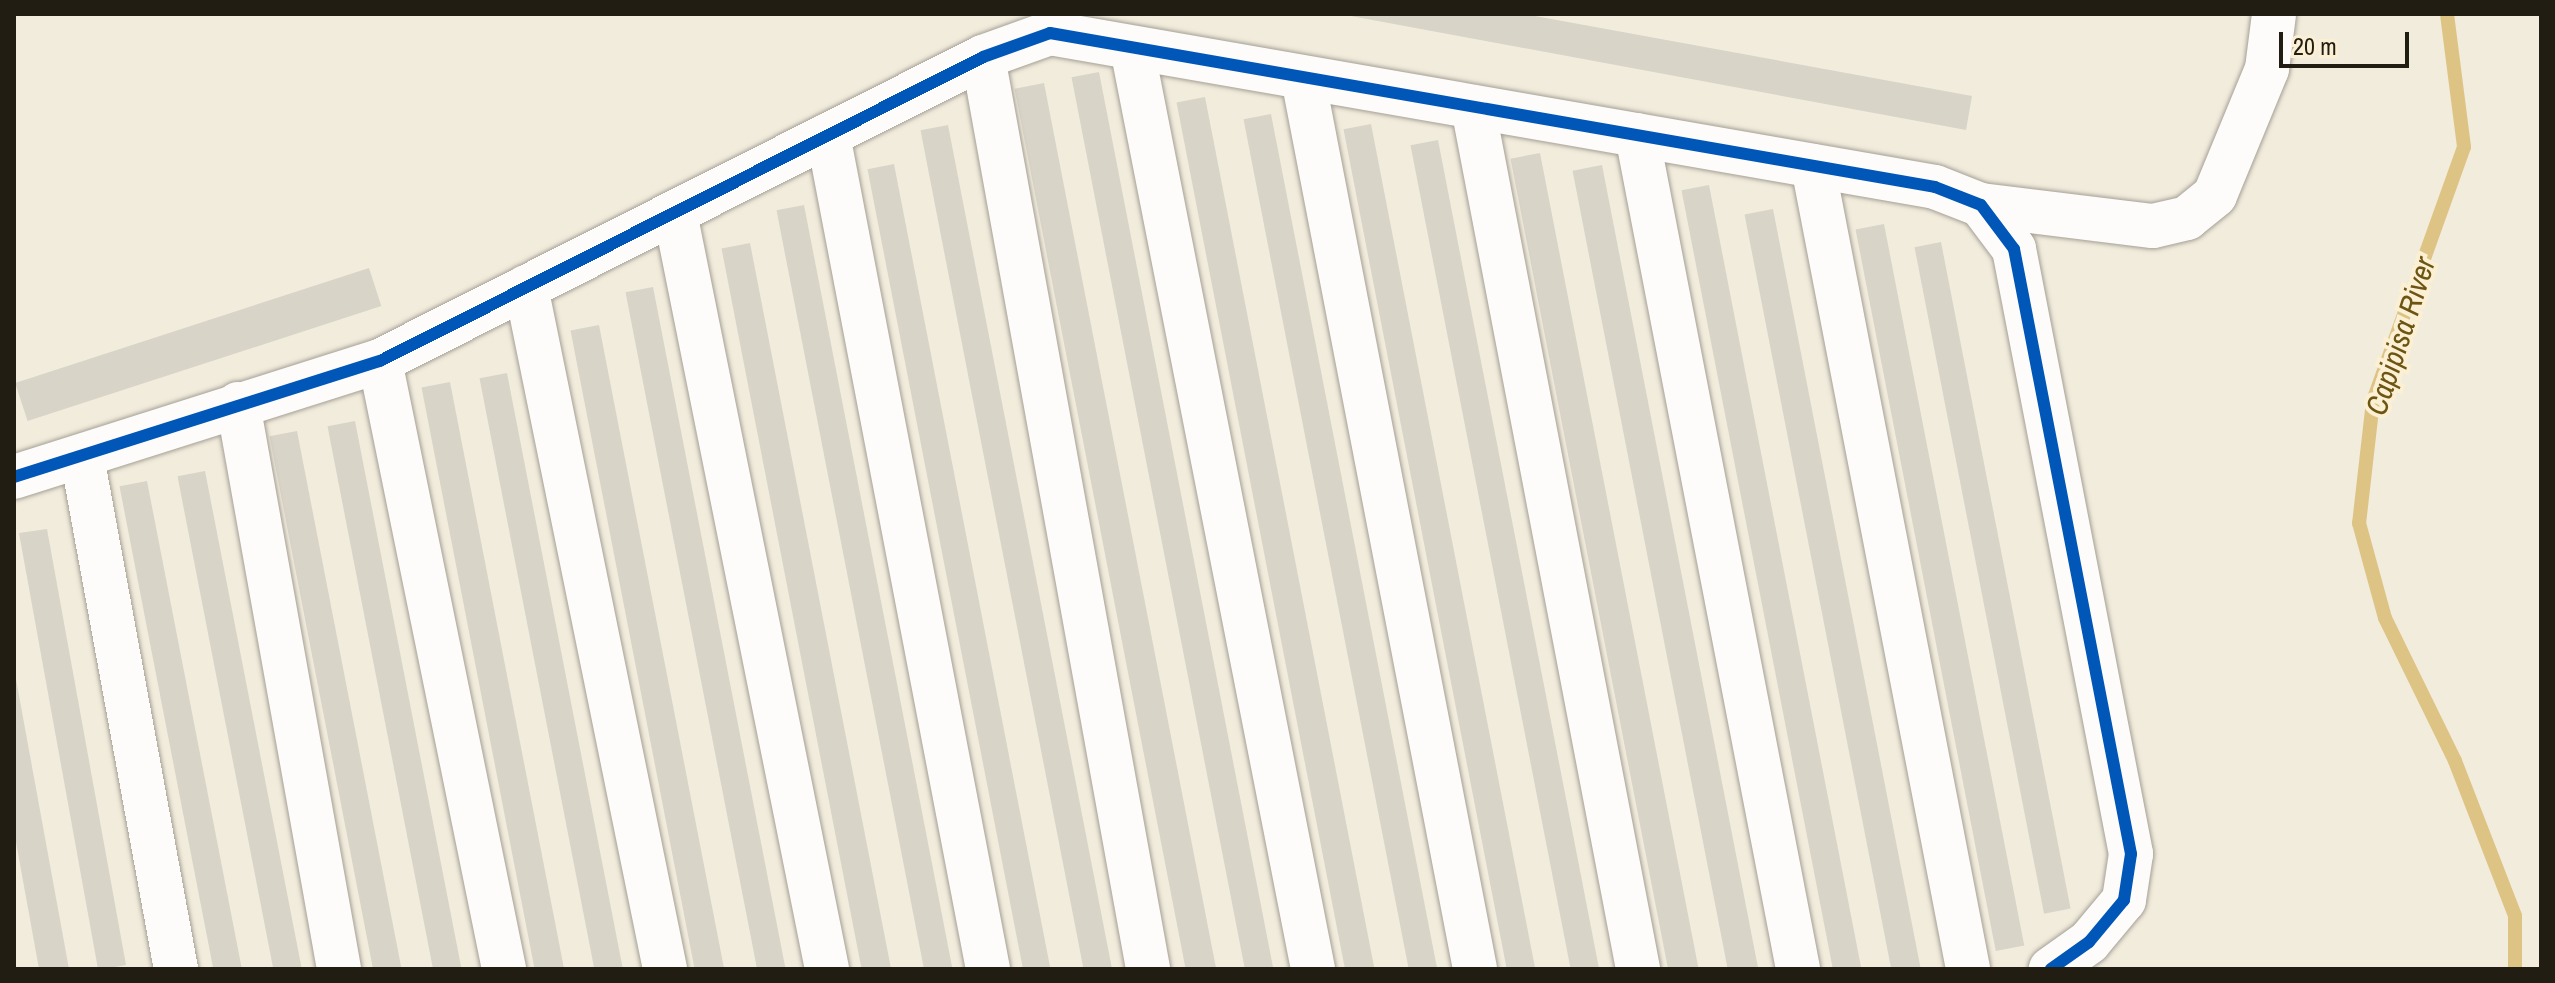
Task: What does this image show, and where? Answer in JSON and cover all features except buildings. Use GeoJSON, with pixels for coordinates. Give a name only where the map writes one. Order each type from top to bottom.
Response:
{"type":"FeatureCollection","features":[{"type":"Feature","properties":{"kind":"street"},"geometry":{"type":"LineString","coordinates":[[14,477],[380,361],[983,57],[1050,33],[1935,187],[1981,205],[2153,226],[2187,218],[2215,195],[2267,69],[2274,14]]}},
{"type":"Feature","properties":{"kind":"street"},"geometry":{"type":"LineString","coordinates":[[1132,48],[1313,969]]}},
{"type":"Feature","properties":{"kind":"street"},"geometry":{"type":"LineString","coordinates":[[983,57],[1148,969]]}},
{"type":"Feature","properties":{"kind":"street"},"geometry":{"type":"LineString","coordinates":[[1303,78],[1475,969]]}},
{"type":"Feature","properties":{"kind":"street"},"geometry":{"type":"LineString","coordinates":[[1473,107],[1638,969]]}},
{"type":"Feature","properties":{"kind":"street"},"geometry":{"type":"LineString","coordinates":[[828,135],[988,969]]}},
{"type":"Feature","properties":{"kind":"street"},"geometry":{"type":"LineString","coordinates":[[1637,135],[1798,969]]}},
{"type":"Feature","properties":{"kind":"street"},"geometry":{"type":"LineString","coordinates":[[1813,166],[1968,969]]}},
{"type":"Feature","properties":{"kind":"street"},"geometry":{"type":"LineString","coordinates":[[1981,205],[2014,249],[2131,854],[2124,900],[2089,942],[2051,969]]}},
{"type":"Feature","properties":{"kind":"street"},"geometry":{"type":"LineString","coordinates":[[675,213],[827,969]]}},
{"type":"Feature","properties":{"kind":"street"},"geometry":{"type":"LineString","coordinates":[[526,287],[665,969]]}},
{"type":"Feature","properties":{"kind":"street"},"geometry":{"type":"LineString","coordinates":[[380,361],[504,969]]}},
{"type":"Feature","properties":{"kind":"street"},"geometry":{"type":"LineString","coordinates":[[238,404],[339,969]]}},
{"type":"Feature","properties":{"kind":"street"},"geometry":{"type":"LineString","coordinates":[[82,457],[176,969]]}},
{"type":"Feature","properties":{"kind":"waterway","name":"Capipisa River"},"geometry":{"type":"LineString","coordinates":[[2447,14],[2464,147],[2373,401],[2359,523],[2385,618],[2455,761],[2515,916],[2515,969]]}},
{"type":"Feature","properties":{"kind":"cycle path"},"geometry":{"type":"LineString","coordinates":[[14,477],[380,361],[983,57],[1050,33],[1935,187],[1981,205],[2014,249],[2131,854],[2124,900],[2089,942],[2051,969]]}}]}
